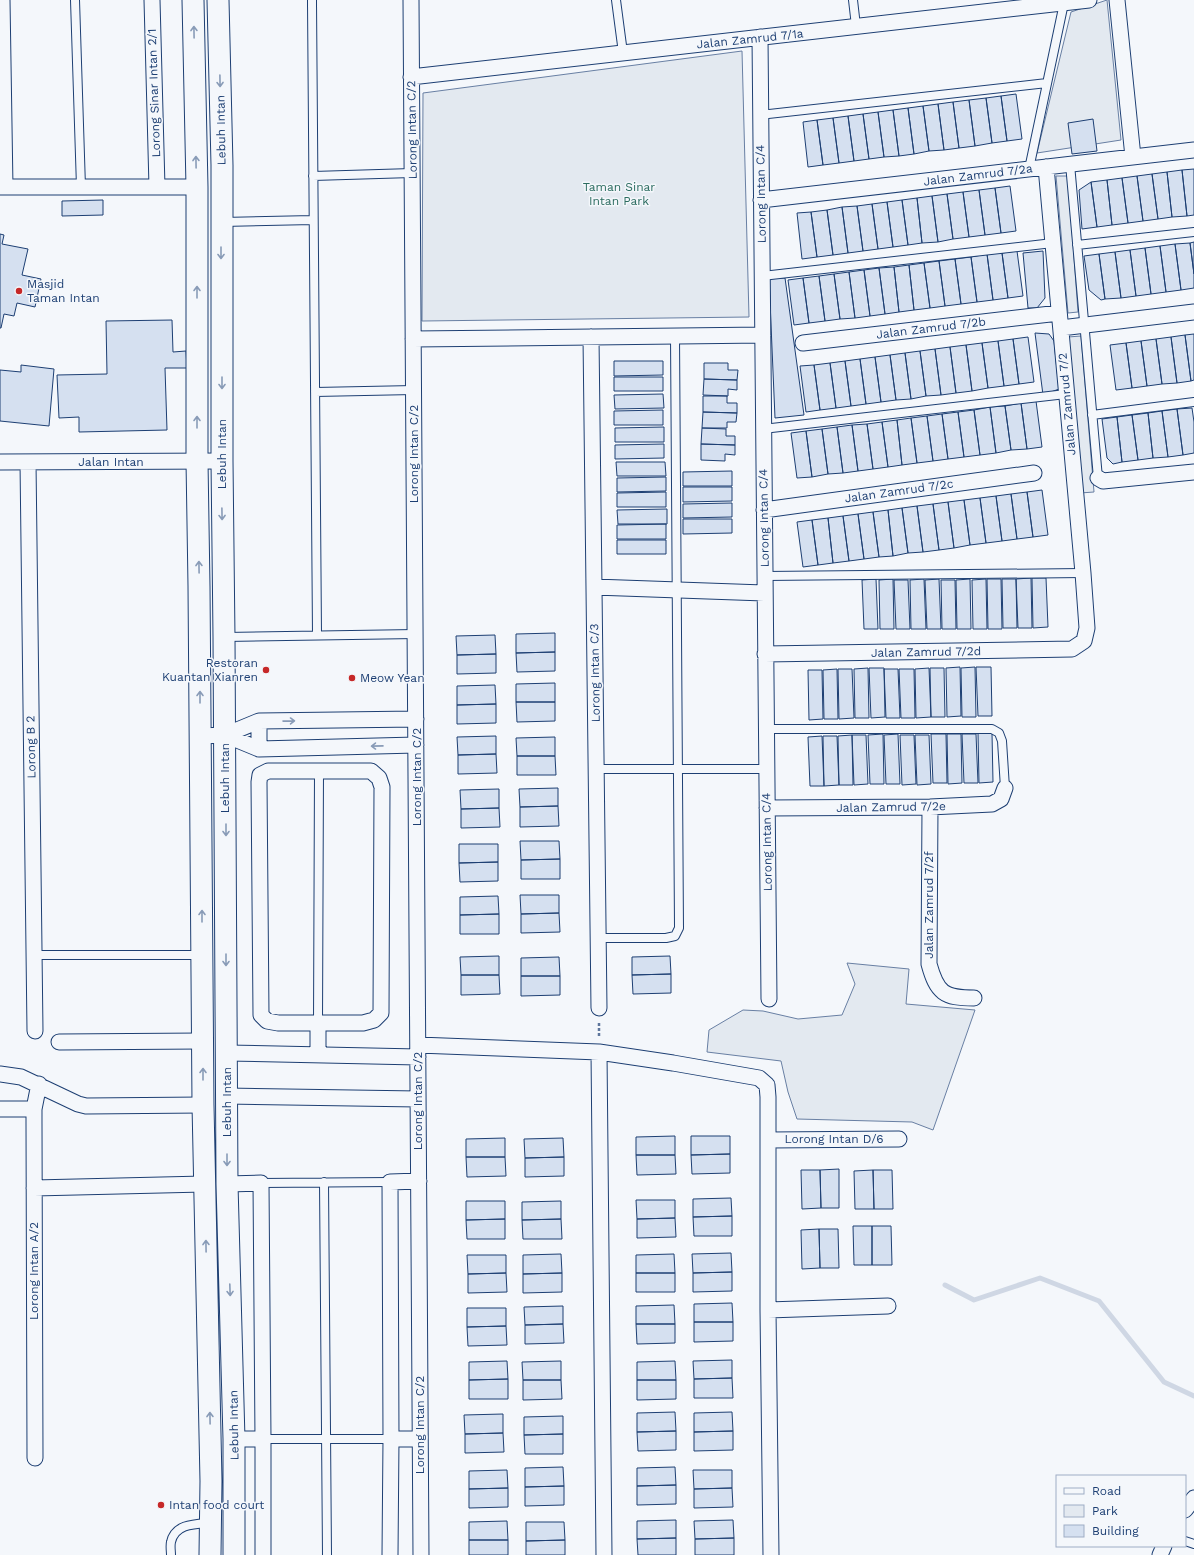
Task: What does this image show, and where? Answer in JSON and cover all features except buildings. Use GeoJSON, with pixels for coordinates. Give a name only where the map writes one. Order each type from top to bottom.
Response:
{"type":"FeatureCollection","features":[{"type":"Feature","properties":{"kind":"main road","name":"Lebuh Intan"},"geometry":{"type":"LineString","coordinates":[[193,0],[197,187],[197,461],[201,736],[202,1041],[211,1481],[210,1555]]}},
{"type":"Feature","properties":{"kind":"main road","name":"Lebuh Intan"},"geometry":{"type":"LineString","coordinates":[[218,0],[222,165],[222,461],[225,735],[226,1096],[234,1439],[234,1555]]}},
{"type":"Feature","properties":{"kind":"main road"},"geometry":{"type":"LineString","coordinates":[[211,1481],[219,1448],[223,1442],[234,1439]]}},
{"type":"Feature","properties":{"kind":"street"},"geometry":{"type":"LineString","coordinates":[[2,0],[3,187],[197,187]]}},
{"type":"Feature","properties":{"kind":"street","name":"Lorong Sinar Intan 2/1"},"geometry":{"type":"LineString","coordinates":[[152,0],[157,186]]}},
{"type":"Feature","properties":{"kind":"street","name":"Lorong Intan C/2"},"geometry":{"type":"LineString","coordinates":[[411,0],[421,1555]]}},
{"type":"Feature","properties":{"kind":"street","name":"Jalan Zamrud 7/1a"},"geometry":{"type":"LineString","coordinates":[[411,77],[1089,0]]}},
{"type":"Feature","properties":{"kind":"street"},"geometry":{"type":"LineString","coordinates":[[1117,0],[1133,157]]}},
{"type":"Feature","properties":{"kind":"street","name":"Lorong Intan C/4"},"geometry":{"type":"LineString","coordinates":[[760,38],[769,999]]}},
{"type":"Feature","properties":{"kind":"street","name":"Jalan Zamrud 7/2a"},"geometry":{"type":"LineString","coordinates":[[761,200],[1194,150]]}},
{"type":"Feature","properties":{"kind":"street","name":"Jalan Zamrud 7/2"},"geometry":{"type":"LineString","coordinates":[[1046,167],[1083,573],[1087,628],[1084,641]]}},
{"type":"Feature","properties":{"kind":"street"},"geometry":{"type":"LineString","coordinates":[[1061,328],[1194,312]]}},
{"type":"Feature","properties":{"kind":"street","name":"Jalan Zamrud 7/2b"},"geometry":{"type":"LineString","coordinates":[[802,344],[1059,313]]}},
{"type":"Feature","properties":{"kind":"street"},"geometry":{"type":"LineString","coordinates":[[413,339],[763,335]]}},
{"type":"Feature","properties":{"kind":"street","name":"Lorong Intan C/3"},"geometry":{"type":"LineString","coordinates":[[592,337],[597,938],[599,1008]]}},
{"type":"Feature","properties":{"kind":"street","name":"Jalan Intan"},"geometry":{"type":"LineString","coordinates":[[0,462],[222,461]]}},
{"type":"Feature","properties":{"kind":"street","name":"Lorong B 2"},"geometry":{"type":"LineString","coordinates":[[28,462],[35,1031]]}},
{"type":"Feature","properties":{"kind":"street"},"geometry":{"type":"LineString","coordinates":[[1098,478],[1100,481],[1105,481],[1194,472]]}},
{"type":"Feature","properties":{"kind":"street","name":"Jalan Zamrud 7/2c"},"geometry":{"type":"LineString","coordinates":[[764,510],[1034,473]]}},
{"type":"Feature","properties":{"kind":"street"},"geometry":{"type":"LineString","coordinates":[[594,587],[678,589],[765,594]]}},
{"type":"Feature","properties":{"kind":"street","name":"Jalan Zamrud 7/2d"},"geometry":{"type":"LineString","coordinates":[[766,654],[1072,649],[1084,641]]}},
{"type":"Feature","properties":{"kind":"street"},"geometry":{"type":"LineString","coordinates":[[201,736],[225,735],[259,721],[416,719]]}},
{"type":"Feature","properties":{"kind":"street"},"geometry":{"type":"LineString","coordinates":[[259,721],[259,749]]}},
{"type":"Feature","properties":{"kind":"street"},"geometry":{"type":"LineString","coordinates":[[225,735],[259,749],[416,745]]}},
{"type":"Feature","properties":{"kind":"street"},"geometry":{"type":"LineString","coordinates":[[318,748],[319,771]]}},
{"type":"Feature","properties":{"kind":"street"},"geometry":{"type":"LineString","coordinates":[[268,771],[319,771],[371,771],[379,778],[382,787],[381,1013],[374,1020],[363,1023],[278,1023],[267,1021],[261,1015],[260,775],[268,771]]}},
{"type":"Feature","properties":{"kind":"street","name":"Jalan Zamrud 7/2e"},"geometry":{"type":"LineString","coordinates":[[767,808],[930,807],[992,804],[1001,799],[1005,788]]}},
{"type":"Feature","properties":{"kind":"street","name":"Jalan Zamrud 7/2f"},"geometry":{"type":"LineString","coordinates":[[930,807],[929,964],[934,981],[943,992],[957,998],[974,998]]}},
{"type":"Feature","properties":{"kind":"street"},"geometry":{"type":"LineString","coordinates":[[318,1023],[318,1055]]}},
{"type":"Feature","properties":{"kind":"street"},"geometry":{"type":"LineString","coordinates":[[59,1042],[202,1041]]}},
{"type":"Feature","properties":{"kind":"street"},"geometry":{"type":"LineString","coordinates":[[227,1053],[318,1055],[418,1051],[599,1052],[672,1062],[759,1078],[767,1085],[769,1140],[768,1310],[771,1555]]}},
{"type":"Feature","properties":{"kind":"street"},"geometry":{"type":"LineString","coordinates":[[599,1052],[604,1555]]}},
{"type":"Feature","properties":{"kind":"street"},"geometry":{"type":"LineString","coordinates":[[0,1074],[21,1077],[39,1084],[78,1104],[86,1106],[203,1105]]}},
{"type":"Feature","properties":{"kind":"street","name":"Lorong Intan A/2"},"geometry":{"type":"LineString","coordinates":[[35,1458],[34,1109],[39,1084]]}},
{"type":"Feature","properties":{"kind":"street"},"geometry":{"type":"LineString","coordinates":[[226,1096],[418,1099]]}},
{"type":"Feature","properties":{"kind":"street"},"geometry":{"type":"LineString","coordinates":[[0,1109],[34,1109]]}},
{"type":"Feature","properties":{"kind":"street","name":"Lorong Intan D/6"},"geometry":{"type":"LineString","coordinates":[[769,1140],[899,1139]]}},
{"type":"Feature","properties":{"kind":"street"},"geometry":{"type":"LineString","coordinates":[[390,1555],[392,1439],[390,1182],[419,1181]]}},
{"type":"Feature","properties":{"kind":"street"},"geometry":{"type":"LineString","coordinates":[[227,1184],[261,1183],[263,1555]]}},
{"type":"Feature","properties":{"kind":"street"},"geometry":{"type":"LineString","coordinates":[[34,1188],[204,1184]]}},
{"type":"Feature","properties":{"kind":"street"},"geometry":{"type":"LineString","coordinates":[[768,1310],[888,1306]]}},
{"type":"Feature","properties":{"kind":"street"},"geometry":{"type":"LineString","coordinates":[[234,1439],[263,1439]]}},
{"type":"Feature","properties":{"kind":"street"},"geometry":{"type":"LineString","coordinates":[[392,1439],[420,1439]]}},
{"type":"Feature","properties":{"kind":"street"},"geometry":{"type":"LineString","coordinates":[[1186,1509],[1194,1498]]}},
{"type":"Feature","properties":{"kind":"lane"},"geometry":{"type":"LineString","coordinates":[[75,0],[82,187]]}},
{"type":"Feature","properties":{"kind":"lane"},"geometry":{"type":"LineString","coordinates":[[312,0],[312,220],[317,635]]}},
{"type":"Feature","properties":{"kind":"lane"},"geometry":{"type":"LineString","coordinates":[[616,0],[623,53]]}},
{"type":"Feature","properties":{"kind":"lane"},"geometry":{"type":"LineString","coordinates":[[853,0],[856,26]]}},
{"type":"Feature","properties":{"kind":"lane"},"geometry":{"type":"LineString","coordinates":[[1029,169],[1064,3]]}},
{"type":"Feature","properties":{"kind":"lane"},"geometry":{"type":"LineString","coordinates":[[760,116],[1047,83]]}},
{"type":"Feature","properties":{"kind":"lane"},"geometry":{"type":"LineString","coordinates":[[1070,164],[1098,478]]}},
{"type":"Feature","properties":{"kind":"lane"},"geometry":{"type":"LineString","coordinates":[[312,176],[412,173]]}},
{"type":"Feature","properties":{"kind":"lane"},"geometry":{"type":"LineString","coordinates":[[221,222],[312,220]]}},
{"type":"Feature","properties":{"kind":"lane"},"geometry":{"type":"LineString","coordinates":[[1077,245],[1194,232]]}},
{"type":"Feature","properties":{"kind":"lane"},"geometry":{"type":"LineString","coordinates":[[762,276],[1053,243]]}},
{"type":"Feature","properties":{"kind":"lane"},"geometry":{"type":"LineString","coordinates":[[597,938],[666,938],[675,936],[679,928],[678,589],[675,336]]}},
{"type":"Feature","properties":{"kind":"lane"},"geometry":{"type":"LineString","coordinates":[[315,392],[414,390]]}},
{"type":"Feature","properties":{"kind":"lane"},"geometry":{"type":"LineString","coordinates":[[763,428],[1066,394]]}},
{"type":"Feature","properties":{"kind":"lane"},"geometry":{"type":"LineString","coordinates":[[1092,415],[1194,402]]}},
{"type":"Feature","properties":{"kind":"lane"},"geometry":{"type":"LineString","coordinates":[[765,576],[1083,573]]}},
{"type":"Feature","properties":{"kind":"lane"},"geometry":{"type":"LineString","coordinates":[[224,637],[416,634]]}},
{"type":"Feature","properties":{"kind":"lane"},"geometry":{"type":"LineString","coordinates":[[766,728],[992,729],[999,733],[1002,741],[1005,788]]}},
{"type":"Feature","properties":{"kind":"lane"},"geometry":{"type":"LineString","coordinates":[[596,769],[767,769]]}},
{"type":"Feature","properties":{"kind":"lane"},"geometry":{"type":"LineString","coordinates":[[318,1023],[319,771]]}},
{"type":"Feature","properties":{"kind":"lane"},"geometry":{"type":"LineString","coordinates":[[34,955],[202,955]]}},
{"type":"Feature","properties":{"kind":"lane"},"geometry":{"type":"LineString","coordinates":[[324,1182],[327,1555]]}},
{"type":"Feature","properties":{"kind":"lane"},"geometry":{"type":"LineString","coordinates":[[261,1183],[390,1182]]}},
{"type":"Feature","properties":{"kind":"lane"},"geometry":{"type":"LineString","coordinates":[[263,1439],[392,1439]]}},
{"type":"Feature","properties":{"kind":"lane"},"geometry":{"type":"LineString","coordinates":[[171,1555],[171,1542],[176,1531],[188,1525],[210,1523]]}},
{"type":"Feature","properties":{"kind":"path"},"geometry":{"type":"LineString","coordinates":[[599,1008],[599,1052]]}},
{"type":"Feature","properties":{"kind":"green space"},"geometry":{"type":"Polygon","coordinates":[[[1107,0],[1121,140],[1037,153],[1071,12],[1107,0]]]}},
{"type":"Feature","properties":{"kind":"green space","name":"Taman Sinar Intan Park"},"geometry":{"type":"Polygon","coordinates":[[[742,51],[749,317],[422,321],[423,93],[742,51]]]}},
{"type":"Feature","properties":{"kind":"green space"},"geometry":{"type":"Polygon","coordinates":[[[1056,176],[1068,176],[1078,312],[1068,313],[1056,176]]]}},
{"type":"Feature","properties":{"kind":"green space"},"geometry":{"type":"Polygon","coordinates":[[[1081,336],[1094,492],[1080,493],[1068,337],[1081,336]]]}},
{"type":"Feature","properties":{"kind":"green space"},"geometry":{"type":"Polygon","coordinates":[[[847,963],[909,969],[906,1004],[975,1010],[933,1130],[912,1122],[797,1119],[788,1092],[781,1061],[707,1052],[709,1030],[743,1010],[763,1011],[798,1019],[842,1015],[855,984],[847,963]]]}},
{"type":"Feature","properties":{"kind":"waterway"},"geometry":{"type":"LineString","coordinates":[[945,1285],[974,1300],[1040,1278],[1099,1301],[1164,1382],[1194,1396]]}},
{"type":"Feature","properties":{"kind":"place","name":"Masjid Taman Intan"},"geometry":{"type":"Point","coordinates":[19,291]}},
{"type":"Feature","properties":{"kind":"place","name":"Restoran Kuantan Xianren"},"geometry":{"type":"Point","coordinates":[266,670]}},
{"type":"Feature","properties":{"kind":"place","name":"Meow Yean"},"geometry":{"type":"Point","coordinates":[352,678]}},
{"type":"Feature","properties":{"kind":"place","name":"Intan food court"},"geometry":{"type":"Point","coordinates":[161,1505]}}]}
